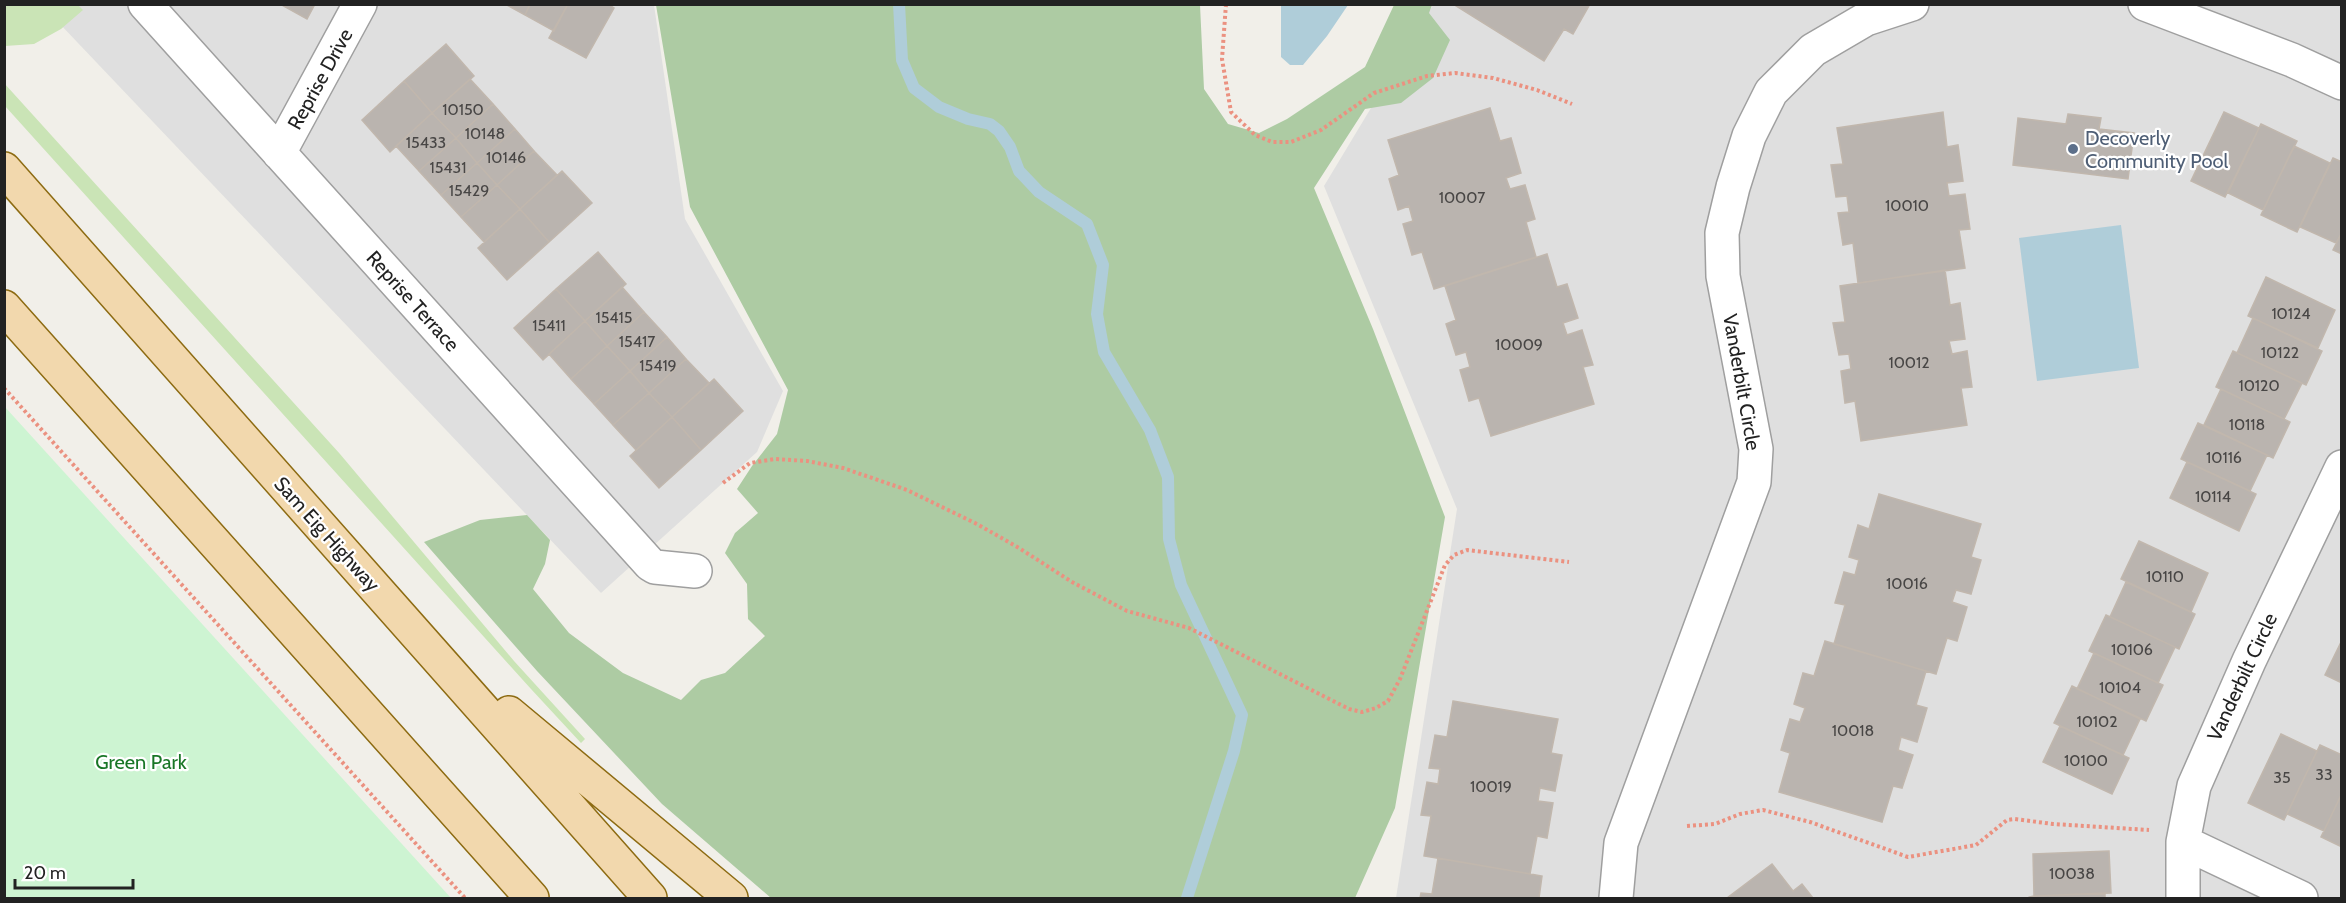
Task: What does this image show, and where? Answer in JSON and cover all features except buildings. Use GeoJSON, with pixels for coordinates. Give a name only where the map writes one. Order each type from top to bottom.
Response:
{"type":"FeatureCollection","features":[{"type":"Feature","properties":{"kind":"main road","name":"Sam Eig Highway"},"geometry":{"type":"LineString","coordinates":[[4,169],[650,898]]}},
{"type":"Feature","properties":{"kind":"main road"},"geometry":{"type":"LineString","coordinates":[[4,307],[532,898]]}},
{"type":"Feature","properties":{"kind":"main road"},"geometry":{"type":"LineString","coordinates":[[415,632],[586,779],[731,898]]}},
{"type":"Feature","properties":{"kind":"street","name":"Reprise Terrace"},"geometry":{"type":"LineString","coordinates":[[145,4],[650,564],[655,567],[695,571]]}},
{"type":"Feature","properties":{"kind":"street","name":"Reprise Drive"},"geometry":{"type":"LineString","coordinates":[[279,153],[360,4]]}},
{"type":"Feature","properties":{"kind":"street","name":"Vanderbilt Circle"},"geometry":{"type":"LineString","coordinates":[[1616,898],[1621,843],[1754,482],[1756,449],[1723,276],[1722,234],[1733,187],[1749,136],[1771,92],[1813,50],[1866,20],[1912,4]]}},
{"type":"Feature","properties":{"kind":"street"},"geometry":{"type":"LineString","coordinates":[[2145,4],[2292,60],[2342,83]]}},
{"type":"Feature","properties":{"kind":"street","name":"Vanderbilt Circle"},"geometry":{"type":"LineString","coordinates":[[2183,898],[2183,838],[2194,786],[2217,730],[2342,467]]}},
{"type":"Feature","properties":{"kind":"street"},"geometry":{"type":"LineString","coordinates":[[2183,838],[2301,898]]}},
{"type":"Feature","properties":{"kind":"path"},"geometry":{"type":"LineString","coordinates":[[1226,4],[1222,59],[1232,112],[1255,135],[1272,142],[1292,142],[1322,130],[1374,93],[1427,76],[1455,73],[1493,78],[1536,90],[1572,104]]}},
{"type":"Feature","properties":{"kind":"path"},"geometry":{"type":"LineString","coordinates":[[4,388],[463,898]]}},
{"type":"Feature","properties":{"kind":"path"},"geometry":{"type":"LineString","coordinates":[[723,483],[750,463],[776,459],[807,461],[843,468],[908,490],[977,524],[1072,582],[1127,611],[1190,628],[1349,709],[1362,712],[1388,701],[1400,679],[1445,565],[1454,555],[1467,550],[1569,562]]}},
{"type":"Feature","properties":{"kind":"path"},"geometry":{"type":"LineString","coordinates":[[1687,826],[1715,824],[1740,814],[1763,810],[1848,834],[1888,851],[1908,856],[1976,845],[2007,820],[2015,819],[2183,838]]}},
{"type":"Feature","properties":{"kind":"shaded area"},"geometry":{"type":"Polygon","coordinates":[[[69,4],[654,5],[685,219],[783,391],[757,452],[601,593],[59,23],[69,4]]]}},
{"type":"Feature","properties":{"kind":"shaded area"},"geometry":{"type":"Polygon","coordinates":[[[1433,5],[2341,5],[2341,898],[1396,898],[1457,509],[1324,186],[1433,5]]]}},
{"type":"Feature","properties":{"kind":"green space"},"geometry":{"type":"Polygon","coordinates":[[[5,4],[78,5],[83,10],[61,29],[34,44],[5,46],[5,4]]]}},
{"type":"Feature","properties":{"kind":"green space"},"geometry":{"type":"Polygon","coordinates":[[[656,5],[1200,5],[1204,89],[1228,124],[1259,133],[1287,119],[1365,67],[1394,5],[1432,5],[1429,13],[1450,40],[1433,78],[1401,103],[1365,109],[1314,188],[1373,329],[1445,517],[1395,808],[1355,898],[771,898],[662,804],[537,671],[424,542],[480,520],[527,515],[550,540],[545,564],[533,589],[569,633],[623,673],[681,700],[701,680],[725,673],[765,636],[748,619],[747,584],[725,553],[735,533],[758,513],[737,489],[777,434],[788,390],[690,207],[656,5]]]}},
{"type":"Feature","properties":{"kind":"green space"},"geometry":{"type":"Polygon","coordinates":[[[4,83],[340,454],[514,661],[585,739],[581,743],[5,106],[4,83]]]}},
{"type":"Feature","properties":{"kind":"green space","name":"Green Park"},"geometry":{"type":"Polygon","coordinates":[[[5,407],[451,898],[5,898],[5,407]]]}},
{"type":"Feature","properties":{"kind":"water"},"geometry":{"type":"Polygon","coordinates":[[[1281,4],[1348,5],[1327,36],[1303,65],[1290,65],[1281,57],[1281,4]]]}},
{"type":"Feature","properties":{"kind":"water"},"geometry":{"type":"Polygon","coordinates":[[[2121,225],[2139,368],[2037,381],[2019,238],[2121,225]]]}},
{"type":"Feature","properties":{"kind":"waterway"},"geometry":{"type":"LineString","coordinates":[[899,4],[902,60],[914,88],[939,107],[968,119],[990,124],[999,131],[1010,147],[1019,171],[1039,192],[1087,224],[1103,265],[1097,314],[1104,352],[1150,430],[1168,477],[1169,539],[1181,585],[1242,715],[1234,751],[1187,898]]}},
{"type":"Feature","properties":{"kind":"place","name":"Decoverly Community Pool"},"geometry":{"type":"Point","coordinates":[2073,149]}}]}
